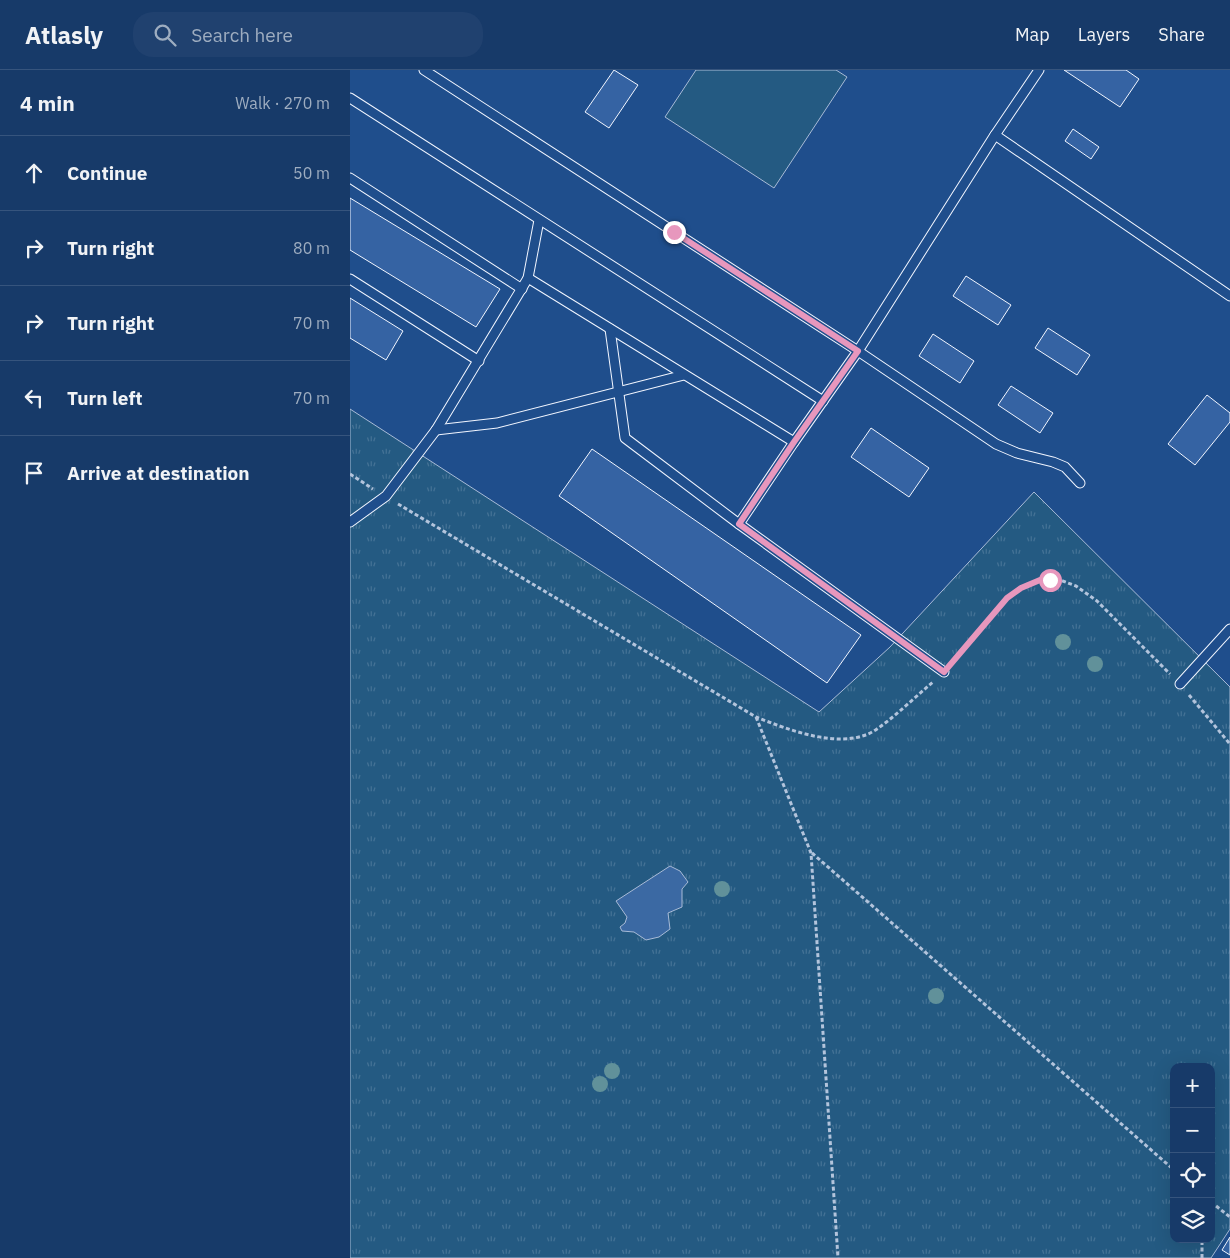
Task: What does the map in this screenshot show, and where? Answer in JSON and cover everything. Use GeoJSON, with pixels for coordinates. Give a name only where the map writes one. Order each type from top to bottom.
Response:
{"type":"FeatureCollection","features":[{"type":"Feature","properties":{"kind":"lane"},"geometry":{"type":"LineString","coordinates":[[424,70],[858,351],[996,444],[1016,453],[1059,464],[1065,467],[1080,483]]}},
{"type":"Feature","properties":{"kind":"lane"},"geometry":{"type":"LineString","coordinates":[[739,524],[858,351],[995,134],[1038,70]]}},
{"type":"Feature","properties":{"kind":"lane"},"geometry":{"type":"LineString","coordinates":[[350,98],[823,401]]}},
{"type":"Feature","properties":{"kind":"lane"},"geometry":{"type":"LineString","coordinates":[[995,134],[1230,296]]}},
{"type":"Feature","properties":{"kind":"lane"},"geometry":{"type":"LineString","coordinates":[[350,178],[522,289]]}},
{"type":"Feature","properties":{"kind":"lane"},"geometry":{"type":"LineString","coordinates":[[350,522],[386,496],[436,430],[528,278],[539,220]]}},
{"type":"Feature","properties":{"kind":"lane"},"geometry":{"type":"LineString","coordinates":[[528,278],[794,442]]}},
{"type":"Feature","properties":{"kind":"lane"},"geometry":{"type":"LineString","coordinates":[[350,279],[479,361]]}},
{"type":"Feature","properties":{"kind":"lane"},"geometry":{"type":"LineString","coordinates":[[610,329],[626,438],[739,524],[944,672]]}},
{"type":"Feature","properties":{"kind":"lane"},"geometry":{"type":"LineString","coordinates":[[436,430],[497,423],[684,374]]}},
{"type":"Feature","properties":{"kind":"lane"},"geometry":{"type":"LineString","coordinates":[[1180,684],[1230,629]]}},
{"type":"Feature","properties":{"kind":"path"},"geometry":{"type":"LineString","coordinates":[[350,474],[756,717],[790,730],[827,738],[860,736],[876,730],[944,672],[1007,598],[1021,588],[1040,580],[1060,580],[1076,586],[1097,601],[1180,684],[1230,744]]}},
{"type":"Feature","properties":{"kind":"path"},"geometry":{"type":"LineString","coordinates":[[756,717],[811,853],[838,1258]]}},
{"type":"Feature","properties":{"kind":"path"},"geometry":{"type":"LineString","coordinates":[[811,853],[1170,1167]]}},
{"type":"Feature","properties":{"kind":"path"},"geometry":{"type":"LineString","coordinates":[[1215,1206],[1230,1217]]}},
{"type":"Feature","properties":{"kind":"path"},"geometry":{"type":"LineString","coordinates":[[1202,1243],[1202,1258]]}},
{"type":"Feature","properties":{"kind":"green space"},"geometry":{"type":"Polygon","coordinates":[[[696,70],[836,70],[847,77],[774,188],[665,117],[696,70]]]}},
{"type":"Feature","properties":{"kind":"green space"},"geometry":{"type":"Polygon","coordinates":[[[350,409],[819,712],[890,647],[1034,492],[1230,687],[1230,1229],[1211,1258],[350,1258],[350,409]]]}},
{"type":"Feature","properties":{"kind":"shaded area"},"geometry":{"type":"Polygon","coordinates":[[[670,866],[680,871],[688,882],[682,889],[682,907],[668,913],[670,929],[659,937],[646,940],[634,932],[622,931],[620,927],[625,923],[627,917],[616,901],[670,866]]]}},
{"type":"Feature","properties":{"kind":"building"},"geometry":{"type":"Polygon","coordinates":[[[614,70],[638,85],[609,128],[585,112],[614,70]]]}},
{"type":"Feature","properties":{"kind":"building"},"geometry":{"type":"Polygon","coordinates":[[[1064,70],[1126,70],[1139,79],[1120,107],[1064,70]]]}},
{"type":"Feature","properties":{"kind":"building"},"geometry":{"type":"Polygon","coordinates":[[[1073,129],[1099,147],[1091,159],[1065,141],[1073,129]]]}},
{"type":"Feature","properties":{"kind":"building"},"geometry":{"type":"Polygon","coordinates":[[[350,198],[500,289],[476,327],[350,250],[350,198]]]}},
{"type":"Feature","properties":{"kind":"building"},"geometry":{"type":"Polygon","coordinates":[[[966,276],[1011,305],[998,325],[953,296],[966,276]]]}},
{"type":"Feature","properties":{"kind":"building"},"geometry":{"type":"Polygon","coordinates":[[[350,298],[403,331],[386,360],[350,338],[350,298]]]}},
{"type":"Feature","properties":{"kind":"building"},"geometry":{"type":"Polygon","coordinates":[[[1048,328],[1090,355],[1077,375],[1035,348],[1048,328]]]}},
{"type":"Feature","properties":{"kind":"building"},"geometry":{"type":"Polygon","coordinates":[[[933,334],[974,361],[960,383],[919,356],[933,334]]]}},
{"type":"Feature","properties":{"kind":"building"},"geometry":{"type":"Polygon","coordinates":[[[1011,386],[1053,413],[1040,433],[998,405],[1011,386]]]}},
{"type":"Feature","properties":{"kind":"building"},"geometry":{"type":"Polygon","coordinates":[[[1207,395],[1230,413],[1230,422],[1195,465],[1168,444],[1207,395]]]}},
{"type":"Feature","properties":{"kind":"building"},"geometry":{"type":"Polygon","coordinates":[[[871,428],[929,468],[909,497],[851,457],[871,428]]]}},
{"type":"Feature","properties":{"kind":"building"},"geometry":{"type":"Polygon","coordinates":[[[592,449],[861,635],[827,683],[559,496],[592,449]]]}},
{"type":"Feature","properties":{"kind":"building"},"geometry":{"type":"Polygon","coordinates":[[[1230,1237],[1230,1255],[1222,1250],[1230,1237]]]}},
{"type":"Feature","properties":{"kind":"route"},"geometry":{"type":"LineString","coordinates":[[674,232],[858,351],[739,524],[944,672],[1007,598],[1021,588],[1040,580],[1050,580]]}}]}
